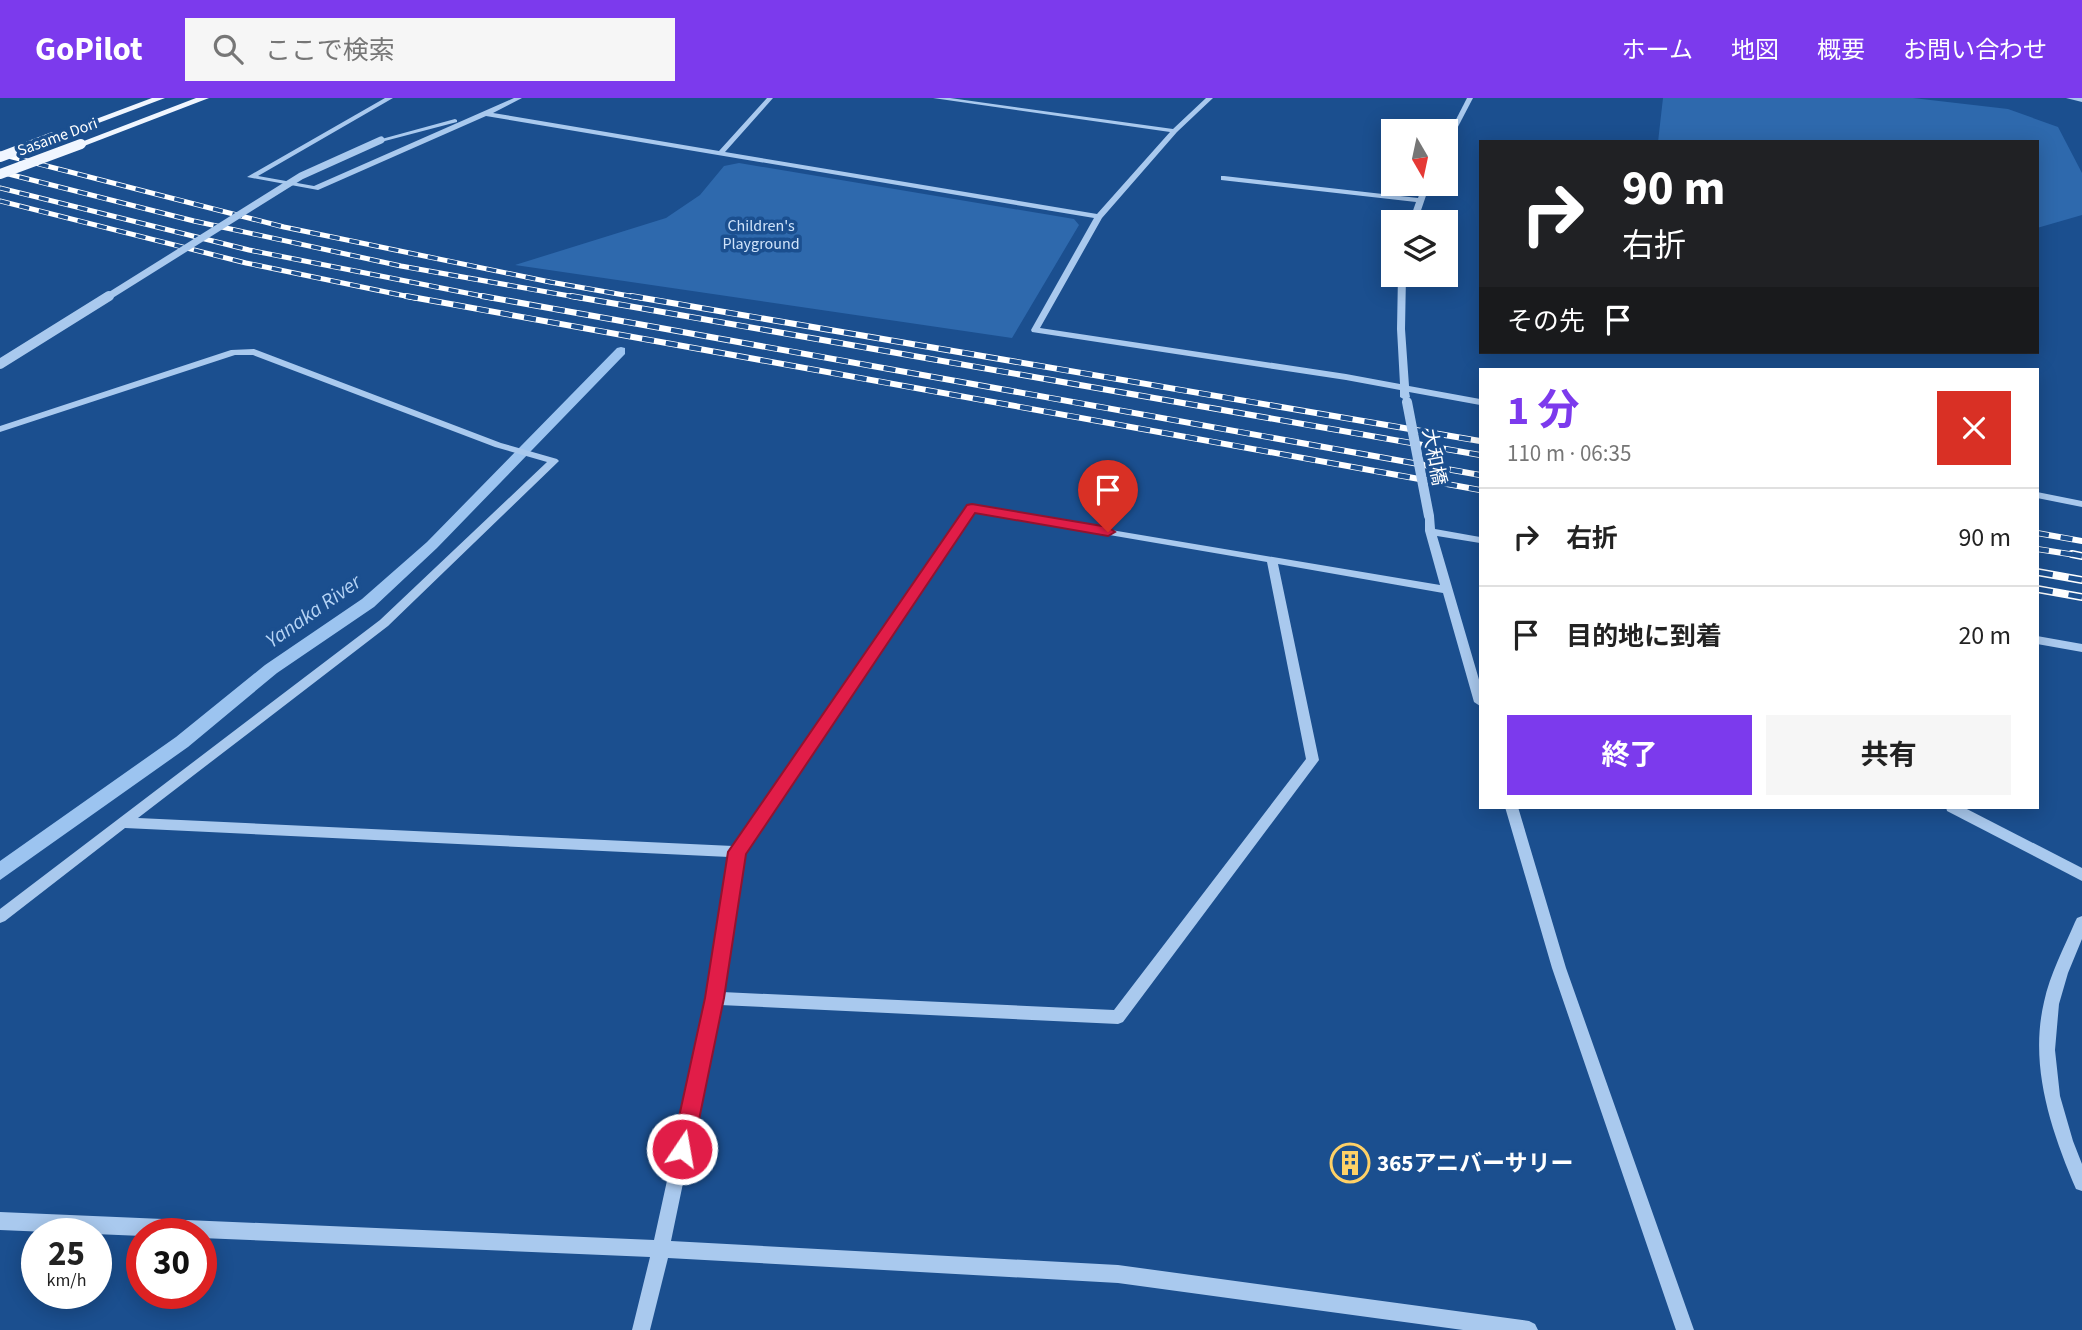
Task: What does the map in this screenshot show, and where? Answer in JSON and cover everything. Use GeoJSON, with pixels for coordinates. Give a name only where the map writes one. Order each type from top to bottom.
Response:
{"type":"FeatureCollection","features":[{"type":"Feature","properties":{"kind":"main road","name":"Sasame Dori"},"geometry":{"type":"LineString","coordinates":[[0,157],[160,98]]}},
{"type":"Feature","properties":{"kind":"main road","name":"Sasame Dori"},"geometry":{"type":"LineString","coordinates":[[0,174],[204,98]]}},
{"type":"Feature","properties":{"kind":"street"},"geometry":{"type":"LineString","coordinates":[[390,98],[251,177],[315,188],[519,98]]}},
{"type":"Feature","properties":{"kind":"street"},"geometry":{"type":"LineString","coordinates":[[722,152],[770,98]]}},
{"type":"Feature","properties":{"kind":"street"},"geometry":{"type":"LineString","coordinates":[[936,98],[1175,131]]}},
{"type":"Feature","properties":{"kind":"street"},"geometry":{"type":"LineString","coordinates":[[1210,98],[1175,131],[1099,217],[1035,330],[1346,377],[1479,402]]}},
{"type":"Feature","properties":{"kind":"street"},"geometry":{"type":"LineString","coordinates":[[1458,121],[1470,98]]}},
{"type":"Feature","properties":{"kind":"street"},"geometry":{"type":"LineString","coordinates":[[2070,98],[2082,100]]}},
{"type":"Feature","properties":{"kind":"street"},"geometry":{"type":"LineString","coordinates":[[0,364],[301,176],[380,140],[485,114],[1099,217]]}},
{"type":"Feature","properties":{"kind":"street"},"geometry":{"type":"LineString","coordinates":[[1224,178],[1420,200]]}},
{"type":"Feature","properties":{"kind":"street"},"geometry":{"type":"LineString","coordinates":[[1417,210],[1422,196]]}},
{"type":"Feature","properties":{"kind":"street","name":"大和橋"},"geometry":{"type":"LineString","coordinates":[[1402,287],[1404,389],[1430,531],[1479,698]]}},
{"type":"Feature","properties":{"kind":"street"},"geometry":{"type":"LineString","coordinates":[[0,429],[234,352],[254,352],[498,445],[554,461]]}},
{"type":"Feature","properties":{"kind":"street"},"geometry":{"type":"LineString","coordinates":[[0,917],[384,623],[554,461]]}},
{"type":"Feature","properties":{"kind":"street"},"geometry":{"type":"LineString","coordinates":[[2039,495],[2082,504]]}},
{"type":"Feature","properties":{"kind":"street"},"geometry":{"type":"LineString","coordinates":[[641,1330],[661,1249],[714,998],[737,852],[972,508],[1448,590]]}},
{"type":"Feature","properties":{"kind":"street"},"geometry":{"type":"LineString","coordinates":[[1430,531],[1479,540]]}},
{"type":"Feature","properties":{"kind":"street"},"geometry":{"type":"LineString","coordinates":[[714,998],[1118,1017],[1313,760],[1272,560]]}},
{"type":"Feature","properties":{"kind":"street"},"geometry":{"type":"LineString","coordinates":[[2039,640],[2082,648]]}},
{"type":"Feature","properties":{"kind":"street"},"geometry":{"type":"LineString","coordinates":[[1512,809],[1559,968],[1685,1330]]}},
{"type":"Feature","properties":{"kind":"street"},"geometry":{"type":"LineString","coordinates":[[1956,809],[2082,875]]}},
{"type":"Feature","properties":{"kind":"street"},"geometry":{"type":"LineString","coordinates":[[123,823],[737,852]]}},
{"type":"Feature","properties":{"kind":"street"},"geometry":{"type":"LineString","coordinates":[[2082,922],[2051,1003],[2046,1057],[2063,1142],[2082,1183]]}},
{"type":"Feature","properties":{"kind":"street"},"geometry":{"type":"LineString","coordinates":[[0,1221],[661,1249],[1118,1274],[1529,1330]]}},
{"type":"Feature","properties":{"kind":"green space"},"geometry":{"type":"Polygon","coordinates":[[[1663,98],[1913,98],[2008,109],[2058,127],[2082,173],[2082,215],[2039,227],[2039,140],[1658,140],[1663,98]]]}},
{"type":"Feature","properties":{"kind":"green space","name":"Children's Playground"},"geometry":{"type":"Polygon","coordinates":[[[739,163],[1074,219],[1079,225],[1012,338],[515,265],[666,218],[700,195],[724,166],[739,163]]]}},
{"type":"Feature","properties":{"kind":"waterway","name":"Yanaka River"},"geometry":{"type":"LineString","coordinates":[[0,872],[182,742],[271,669],[368,603],[432,545],[621,351]]}},
{"type":"Feature","properties":{"kind":"railway"},"geometry":{"type":"LineString","coordinates":[[0,154],[284,227],[641,298]]}},
{"type":"Feature","properties":{"kind":"railway"},"geometry":{"type":"LineString","coordinates":[[0,172],[194,221],[401,266],[581,298]]}},
{"type":"Feature","properties":{"kind":"railway"},"geometry":{"type":"LineString","coordinates":[[0,188],[249,250],[492,298]]}},
{"type":"Feature","properties":{"kind":"railway"},"geometry":{"type":"LineString","coordinates":[[0,201],[246,263],[415,298]]}},
{"type":"Feature","properties":{"kind":"railway"},"geometry":{"type":"LineString","coordinates":[[406,296],[1479,490]]}},
{"type":"Feature","properties":{"kind":"railway"},"geometry":{"type":"LineString","coordinates":[[482,296],[1479,475]]}},
{"type":"Feature","properties":{"kind":"railway"},"geometry":{"type":"LineString","coordinates":[[571,296],[1479,455]]}},
{"type":"Feature","properties":{"kind":"railway"},"geometry":{"type":"LineString","coordinates":[[631,296],[1479,441]]}},
{"type":"Feature","properties":{"kind":"railway"},"geometry":{"type":"LineString","coordinates":[[2039,533],[2082,541]]}},
{"type":"Feature","properties":{"kind":"railway"},"geometry":{"type":"LineString","coordinates":[[2039,549],[2082,556],[2072,554]]}},
{"type":"Feature","properties":{"kind":"railway"},"geometry":{"type":"LineString","coordinates":[[2039,572],[2082,580]]}},
{"type":"Feature","properties":{"kind":"railway"},"geometry":{"type":"LineString","coordinates":[[2039,589],[2082,597]]}},
{"type":"Feature","properties":{"kind":"place","name":"365アニバーサリー"},"geometry":{"type":"Point","coordinates":[1350,1163]}},
{"type":"Feature","properties":{"kind":"route"},"geometry":{"type":"LineString","coordinates":[[682,1149],[714,998],[737,852],[972,508],[1108,532]]}}]}
